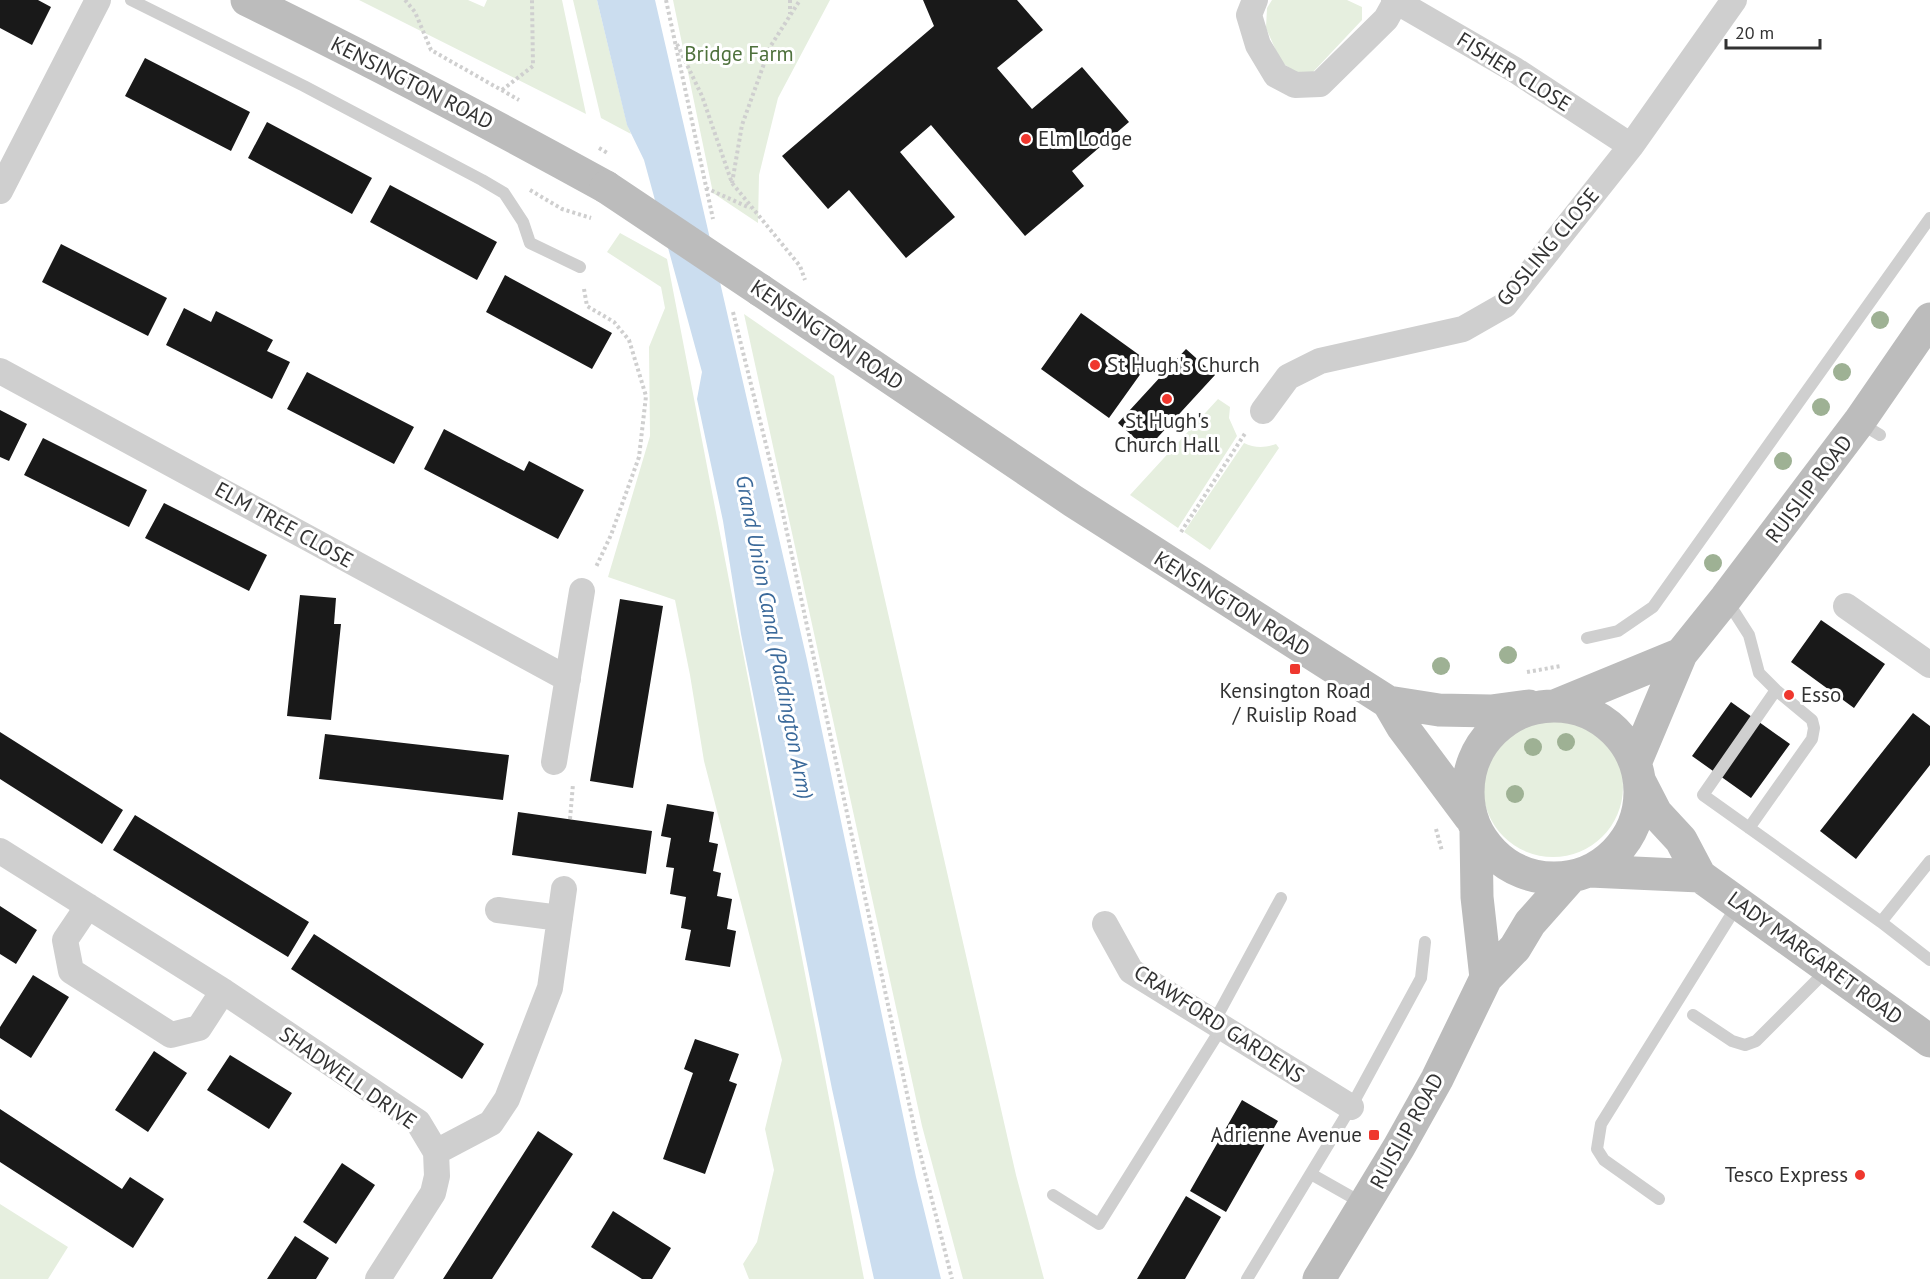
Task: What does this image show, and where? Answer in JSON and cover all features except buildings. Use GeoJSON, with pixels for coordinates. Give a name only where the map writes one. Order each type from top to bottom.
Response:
{"type":"FeatureCollection","features":[{"type":"Feature","properties":{"kind":"street"},"geometry":{"type":"LineString","coordinates":[[0,191],[98,0]]}},
{"type":"Feature","properties":{"kind":"street","name":"KENSINGTON ROAD"},"geometry":{"type":"LineString","coordinates":[[247,0],[386,68],[606,187],[1073,501],[1388,702],[1439,710],[1491,711],[1543,706]]}},
{"type":"Feature","properties":{"kind":"street","name":"FISHER CLOSE"},"geometry":{"type":"LineString","coordinates":[[1255,0],[1249,15],[1258,45],[1276,75],[1295,85],[1320,84],[1386,19],[1395,1],[1515,70],[1631,146]]}},
{"type":"Feature","properties":{"kind":"street","name":"GOSLING CLOSE"},"geometry":{"type":"LineString","coordinates":[[1263,411],[1288,378],[1320,361],[1463,329],[1505,305],[1631,146],[1734,0]]}},
{"type":"Feature","properties":{"kind":"street","name":"RUISLIP ROAD"},"geometry":{"type":"LineString","coordinates":[[1638,770],[1681,654],[1870,429],[1925,338]]}},
{"type":"Feature","properties":{"kind":"street","name":"ELM TREE CLOSE"},"geometry":{"type":"LineString","coordinates":[[0,371],[568,679]]}},
{"type":"Feature","properties":{"kind":"street"},"geometry":{"type":"LineString","coordinates":[[554,762],[582,591]]}},
{"type":"Feature","properties":{"kind":"street"},"geometry":{"type":"LineString","coordinates":[[1846,606],[1930,665]]}},
{"type":"Feature","properties":{"kind":"street","name":"RUISLIP ROAD"},"geometry":{"type":"LineString","coordinates":[[1543,706],[1681,654]]}},
{"type":"Feature","properties":{"kind":"street","name":"KENSINGTON ROAD"},"geometry":{"type":"LineString","coordinates":[[1388,702],[1402,726],[1473,824]]}},
{"type":"Feature","properties":{"kind":"street"},"geometry":{"type":"LineString","coordinates":[[1486,978],[1477,897],[1469,774],[1478,750],[1498,725],[1511,715],[1543,706],[1581,709],[1602,720],[1620,735],[1638,770],[1639,806],[1631,831],[1613,854],[1579,875]]}},
{"type":"Feature","properties":{"kind":"street","name":"LADY MARGARET ROAD"},"geometry":{"type":"LineString","coordinates":[[1638,770],[1656,813],[1681,840],[1700,876],[1930,1041]]}},
{"type":"Feature","properties":{"kind":"street"},"geometry":{"type":"LineString","coordinates":[[1473,824],[1488,848],[1509,866],[1534,876],[1700,876]]}},
{"type":"Feature","properties":{"kind":"street","name":"SHADWELL DRIVE"},"geometry":{"type":"LineString","coordinates":[[0,850],[223,991],[418,1122],[436,1152]]}},
{"type":"Feature","properties":{"kind":"street","name":"RUISLIP ROAD"},"geometry":{"type":"LineString","coordinates":[[1319,1279],[1365,1205],[1437,1079],[1486,978],[1515,948],[1530,923],[1579,875]]}},
{"type":"Feature","properties":{"kind":"street"},"geometry":{"type":"LineString","coordinates":[[378,1279],[433,1193],[437,1176],[436,1152],[491,1123],[507,1099],[550,988],[564,889]]}},
{"type":"Feature","properties":{"kind":"street"},"geometry":{"type":"LineString","coordinates":[[88,906],[65,940],[71,971],[171,1035],[199,1028],[223,991]]}},
{"type":"Feature","properties":{"kind":"street"},"geometry":{"type":"LineString","coordinates":[[498,910],[560,918]]}},
{"type":"Feature","properties":{"kind":"street","name":"CRAWFORD GARDENS"},"geometry":{"type":"LineString","coordinates":[[1105,924],[1131,971],[1351,1107]]}},
{"type":"Feature","properties":{"kind":"lane"},"geometry":{"type":"LineString","coordinates":[[131,0],[304,86],[483,180],[504,193],[523,222],[530,243],[580,267]]}},
{"type":"Feature","properties":{"kind":"lane"},"geometry":{"type":"LineString","coordinates":[[1587,638],[1618,631],[1653,607],[1930,218]]}},
{"type":"Feature","properties":{"kind":"lane"},"geometry":{"type":"LineString","coordinates":[[1726,598],[1749,635],[1759,673],[1812,720],[1814,728],[1812,739],[1749,828]]}},
{"type":"Feature","properties":{"kind":"lane"},"geometry":{"type":"LineString","coordinates":[[1776,690],[1703,795],[1881,922],[1930,960]]}},
{"type":"Feature","properties":{"kind":"lane"},"geometry":{"type":"LineString","coordinates":[[1881,922],[1930,861]]}},
{"type":"Feature","properties":{"kind":"lane"},"geometry":{"type":"LineString","coordinates":[[1053,1195],[1099,1224],[1218,1025],[1281,898]]}},
{"type":"Feature","properties":{"kind":"lane"},"geometry":{"type":"LineString","coordinates":[[1659,1199],[1604,1160],[1597,1149],[1601,1124],[1738,903]]}},
{"type":"Feature","properties":{"kind":"lane"},"geometry":{"type":"LineString","coordinates":[[1247,1279],[1351,1107],[1421,978],[1425,942]]}},
{"type":"Feature","properties":{"kind":"lane"},"geometry":{"type":"LineString","coordinates":[[1693,1015],[1732,1041],[1745,1045],[1756,1041],[1829,968]]}},
{"type":"Feature","properties":{"kind":"lane"},"geometry":{"type":"LineString","coordinates":[[1311,1174],[1365,1205]]}},
{"type":"Feature","properties":{"kind":"path"},"geometry":{"type":"LineString","coordinates":[[405,0],[415,12],[431,50],[510,94]]}},
{"type":"Feature","properties":{"kind":"path"},"geometry":{"type":"LineString","coordinates":[[502,90],[533,66],[532,0]]}},
{"type":"Feature","properties":{"kind":"path"},"geometry":{"type":"LineString","coordinates":[[666,0],[713,221]]}},
{"type":"Feature","properties":{"kind":"path"},"geometry":{"type":"LineString","coordinates":[[790,0],[790,17]]}},
{"type":"Feature","properties":{"kind":"path"},"geometry":{"type":"LineString","coordinates":[[732,183],[742,125],[770,46],[800,0]]}},
{"type":"Feature","properties":{"kind":"path"},"geometry":{"type":"LineString","coordinates":[[674,38],[702,96],[732,183],[800,266],[805,285]]}},
{"type":"Feature","properties":{"kind":"path"},"geometry":{"type":"LineString","coordinates":[[706,188],[751,208]]}},
{"type":"Feature","properties":{"kind":"path"},"geometry":{"type":"LineString","coordinates":[[580,267],[587,306],[614,322],[629,340],[646,396],[639,457],[594,573],[582,591]]}},
{"type":"Feature","properties":{"kind":"path"},"geometry":{"type":"LineString","coordinates":[[732,309],[782,509],[916,1134],[952,1279]]}},
{"type":"Feature","properties":{"kind":"path"},"geometry":{"type":"LineString","coordinates":[[1186,525],[1245,432]]}},
{"type":"Feature","properties":{"kind":"green space"},"geometry":{"type":"Polygon","coordinates":[[[359,0],[468,0],[484,7],[487,0],[562,0],[586,114],[359,0]]]}},
{"type":"Feature","properties":{"kind":"green space"},"geometry":{"type":"Polygon","coordinates":[[[573,0],[597,0],[631,134],[601,118],[573,0]]]}},
{"type":"Feature","properties":{"kind":"green space","name":"Bridge Farm"},"geometry":{"type":"Polygon","coordinates":[[[673,0],[830,0],[778,98],[759,175],[758,223],[713,193],[673,0]]]}},
{"type":"Feature","properties":{"kind":"green space"},"geometry":{"type":"Polygon","coordinates":[[[1272,0],[1347,0],[1362,7],[1362,20],[1313,72],[1297,73],[1281,62],[1266,28],[1267,8],[1272,0]]]}},
{"type":"Feature","properties":{"kind":"green space"},"geometry":{"type":"Polygon","coordinates":[[[620,233],[667,259],[864,1279],[749,1279],[743,1264],[757,1242],[774,1170],[765,1129],[782,1060],[704,761],[675,600],[608,577],[650,436],[649,347],[665,308],[661,287],[607,252],[620,233]]]}},
{"type":"Feature","properties":{"kind":"green space"},"geometry":{"type":"Polygon","coordinates":[[[744,314],[834,376],[1016,1175],[1044,1279],[963,1279],[922,1126],[744,314]]]}},
{"type":"Feature","properties":{"kind":"green space"},"geometry":{"type":"Polygon","coordinates":[[[1218,399],[1230,407],[1229,418],[1237,436],[1178,528],[1130,495],[1218,399]]]}},
{"type":"Feature","properties":{"kind":"green space"},"geometry":{"type":"Polygon","coordinates":[[[1244,443],[1260,447],[1276,444],[1279,448],[1210,550],[1184,532],[1244,443]]]}},
{"type":"Feature","properties":{"kind":"green space"},"geometry":{"type":"Polygon","coordinates":[[[1553,717],[1580,722],[1602,738],[1618,760],[1623,787],[1618,814],[1602,836],[1580,852],[1553,857],[1526,852],[1504,836],[1488,814],[1483,787],[1488,760],[1504,738],[1526,722],[1553,717]]]}},
{"type":"Feature","properties":{"kind":"green space"},"geometry":{"type":"Polygon","coordinates":[[[0,1204],[68,1247],[48,1279],[0,1279],[0,1204]]]}},
{"type":"Feature","properties":{"kind":"water","name":"Grand Union Canal (Paddington Arm)"},"geometry":{"type":"Polygon","coordinates":[[[597,0],[655,0],[807,660],[916,1177],[941,1279],[874,1279],[832,1089],[741,634],[723,521],[697,399],[702,372],[644,160],[627,125],[597,0]]]}},
{"type":"Feature","properties":{"kind":"place","name":"Elm Lodge"},"geometry":{"type":"Point","coordinates":[1026,139]}},
{"type":"Feature","properties":{"kind":"place","name":"St Hugh's Church"},"geometry":{"type":"Point","coordinates":[1095,365]}},
{"type":"Feature","properties":{"kind":"place","name":"St Hugh's Church Hall"},"geometry":{"type":"Point","coordinates":[1167,399]}},
{"type":"Feature","properties":{"kind":"place","name":"Kensington Road / Ruislip Road"},"geometry":{"type":"Point","coordinates":[1295,669]}},
{"type":"Feature","properties":{"kind":"place","name":"Esso"},"geometry":{"type":"Point","coordinates":[1789,695]}},
{"type":"Feature","properties":{"kind":"place","name":"Adrienne Avenue"},"geometry":{"type":"Point","coordinates":[1374,1135]}},
{"type":"Feature","properties":{"kind":"place","name":"Tesco Express"},"geometry":{"type":"Point","coordinates":[1860,1175]}}]}
